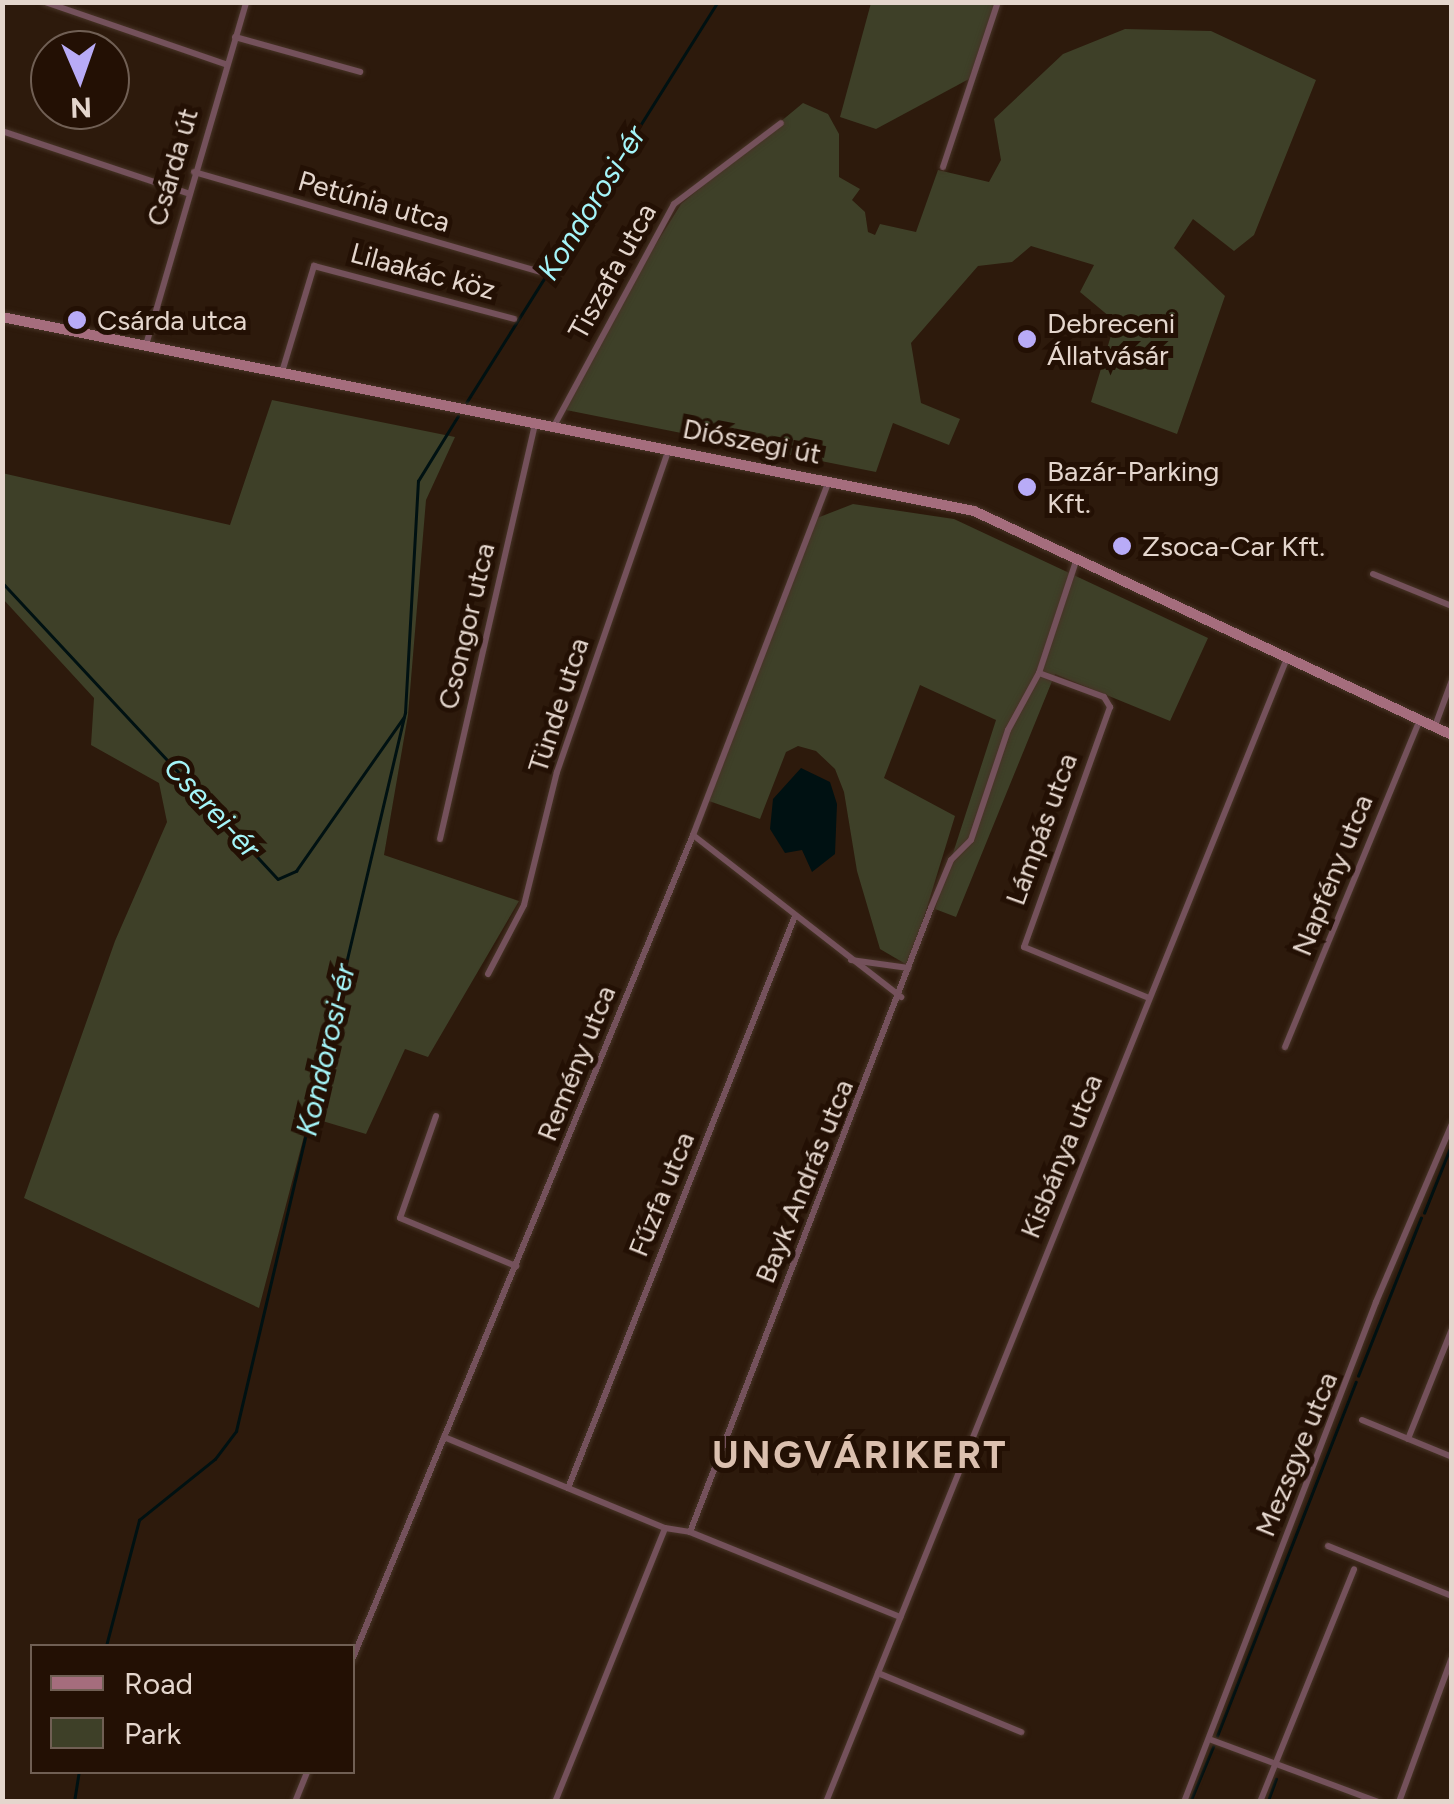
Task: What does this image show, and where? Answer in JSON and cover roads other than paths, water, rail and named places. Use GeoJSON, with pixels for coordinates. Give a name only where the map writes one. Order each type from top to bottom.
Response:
{"type":"FeatureCollection","features":[{"type":"Feature","properties":{"kind":"main road","name":"Diószegi út"},"geometry":{"type":"LineString","coordinates":[[2,317],[829,479],[974,511],[1452,735]]}},
{"type":"Feature","properties":{"kind":"street"},"geometry":{"type":"LineString","coordinates":[[45,2],[226,64]]}},
{"type":"Feature","properties":{"kind":"street","name":"Csárda út"},"geometry":{"type":"LineString","coordinates":[[146,345],[246,2]]}},
{"type":"Feature","properties":{"kind":"street"},"geometry":{"type":"LineString","coordinates":[[943,167],[998,2]]}},
{"type":"Feature","properties":{"kind":"street"},"geometry":{"type":"LineString","coordinates":[[235,37],[360,72]]}},
{"type":"Feature","properties":{"kind":"street","name":"Tiszafa utca"},"geometry":{"type":"LineString","coordinates":[[554,426],[674,204],[782,122]]}},
{"type":"Feature","properties":{"kind":"street"},"geometry":{"type":"LineString","coordinates":[[2,131],[187,194]]}},
{"type":"Feature","properties":{"kind":"street","name":"Petúnia utca"},"geometry":{"type":"LineString","coordinates":[[194,172],[541,272]]}},
{"type":"Feature","properties":{"kind":"street","name":"Lilaakác köz"},"geometry":{"type":"LineString","coordinates":[[282,372],[314,266],[514,320]]}},
{"type":"Feature","properties":{"kind":"street","name":"Csongor utca"},"geometry":{"type":"LineString","coordinates":[[440,839],[535,423]]}},
{"type":"Feature","properties":{"kind":"street","name":"Tünde utca"},"geometry":{"type":"LineString","coordinates":[[488,974],[524,905],[557,772],[669,448]]}},
{"type":"Feature","properties":{"kind":"street","name":"Remény utca"},"geometry":{"type":"LineString","coordinates":[[355,1653],[694,835],[829,479]]}},
{"type":"Feature","properties":{"kind":"street","name":"Bayk András utca"},"geometry":{"type":"LineString","coordinates":[[690,1532],[902,997],[908,968],[951,860],[971,840],[1008,730],[1040,673],[1078,557]]}},
{"type":"Feature","properties":{"kind":"street"},"geometry":{"type":"LineString","coordinates":[[1373,574],[1452,606]]}},
{"type":"Feature","properties":{"kind":"street","name":"Kisbánya utca"},"geometry":{"type":"LineString","coordinates":[[826,1802],[1288,657]]}},
{"type":"Feature","properties":{"kind":"street","name":"Lámpás utca"},"geometry":{"type":"LineString","coordinates":[[1040,673],[1104,697],[1108,712],[1023,942],[1150,998]]}},
{"type":"Feature","properties":{"kind":"street"},"geometry":{"type":"LineString","coordinates":[[1435,727],[1452,680]]}},
{"type":"Feature","properties":{"kind":"street","name":"Napfény utca"},"geometry":{"type":"LineString","coordinates":[[1285,1047],[1420,720]]}},
{"type":"Feature","properties":{"kind":"street"},"geometry":{"type":"LineString","coordinates":[[694,835],[849,960],[902,997]]}},
{"type":"Feature","properties":{"kind":"street","name":"Fűzfa utca"},"geometry":{"type":"LineString","coordinates":[[568,1488],[795,916]]}},
{"type":"Feature","properties":{"kind":"street"},"geometry":{"type":"LineString","coordinates":[[849,960],[908,968]]}},
{"type":"Feature","properties":{"kind":"street"},"geometry":{"type":"LineString","coordinates":[[436,1116],[400,1218],[516,1266]]}},
{"type":"Feature","properties":{"kind":"street","name":"Mezsgye utca"},"geometry":{"type":"LineString","coordinates":[[1184,1802],[1376,1302],[1452,1124]]}},
{"type":"Feature","properties":{"kind":"street"},"geometry":{"type":"LineString","coordinates":[[1408,1439],[1452,1329]]}},
{"type":"Feature","properties":{"kind":"street"},"geometry":{"type":"LineString","coordinates":[[1362,1420],[1452,1458]]}},
{"type":"Feature","properties":{"kind":"street"},"geometry":{"type":"LineString","coordinates":[[444,1437],[665,1528],[690,1532],[900,1617]]}},
{"type":"Feature","properties":{"kind":"street"},"geometry":{"type":"LineString","coordinates":[[555,1802],[665,1528]]}},
{"type":"Feature","properties":{"kind":"street"},"geometry":{"type":"LineString","coordinates":[[1328,1546],[1452,1596]]}},
{"type":"Feature","properties":{"kind":"street"},"geometry":{"type":"LineString","coordinates":[[1260,1802],[1354,1569]]}},
{"type":"Feature","properties":{"kind":"street"},"geometry":{"type":"LineString","coordinates":[[1399,1802],[1452,1657]]}},
{"type":"Feature","properties":{"kind":"street"},"geometry":{"type":"LineString","coordinates":[[878,1673],[1021,1732]]}},
{"type":"Feature","properties":{"kind":"street"},"geometry":{"type":"LineString","coordinates":[[1209,1739],[1378,1802]]}},
{"type":"Feature","properties":{"kind":"street"},"geometry":{"type":"LineString","coordinates":[[295,1802],[306,1774]]}},
{"type":"Feature","properties":{"kind":"waterway","name":"Kondorosi-ér"},"geometry":{"type":"LineString","coordinates":[[466,403],[718,2]]}},
{"type":"Feature","properties":{"kind":"waterway","name":"Kondorosi-ér"},"geometry":{"type":"LineString","coordinates":[[107,1644],[139,1520],[215,1459],[236,1431],[405,713],[418,481],[458,416]]}},
{"type":"Feature","properties":{"kind":"waterway","name":"Cserei-ér"},"geometry":{"type":"LineString","coordinates":[[2,582],[278,879],[296,871],[403,718]]}},
{"type":"Feature","properties":{"kind":"waterway"},"geometry":{"type":"LineString","coordinates":[[1424,1213],[1452,1143]]}},
{"type":"Feature","properties":{"kind":"waterway"},"geometry":{"type":"LineString","coordinates":[[1358,1376],[1421,1218]]}},
{"type":"Feature","properties":{"kind":"waterway"},"geometry":{"type":"LineString","coordinates":[[1217,1736],[1356,1382]]}},
{"type":"Feature","properties":{"kind":"waterway"},"geometry":{"type":"LineString","coordinates":[[1190,1802],[1213,1747]]}},
{"type":"Feature","properties":{"kind":"waterway","name":"Kondorosi-ér"},"geometry":{"type":"LineString","coordinates":[[74,1802],[79,1774]]}},
{"type":"Feature","properties":{"kind":"waterway"},"geometry":{"type":"LineString","coordinates":[[1269,1798],[1276,1779]]}},
{"type":"Feature","properties":{"kind":"place","name":"Csárda utca"},"geometry":{"type":"Point","coordinates":[77,320]}},
{"type":"Feature","properties":{"kind":"place","name":"Debreceni Állatvásár"},"geometry":{"type":"Point","coordinates":[1027,339]}},
{"type":"Feature","properties":{"kind":"place","name":"Bazár-Parking Kft."},"geometry":{"type":"Point","coordinates":[1027,487]}},
{"type":"Feature","properties":{"kind":"place","name":"Zsoca-Car Kft."},"geometry":{"type":"Point","coordinates":[1122,546]}},
{"type":"Feature","properties":{"kind":"district","name":"UNGVÁRIKERT"},"geometry":{"type":"Point","coordinates":[860,1456]}}]}
